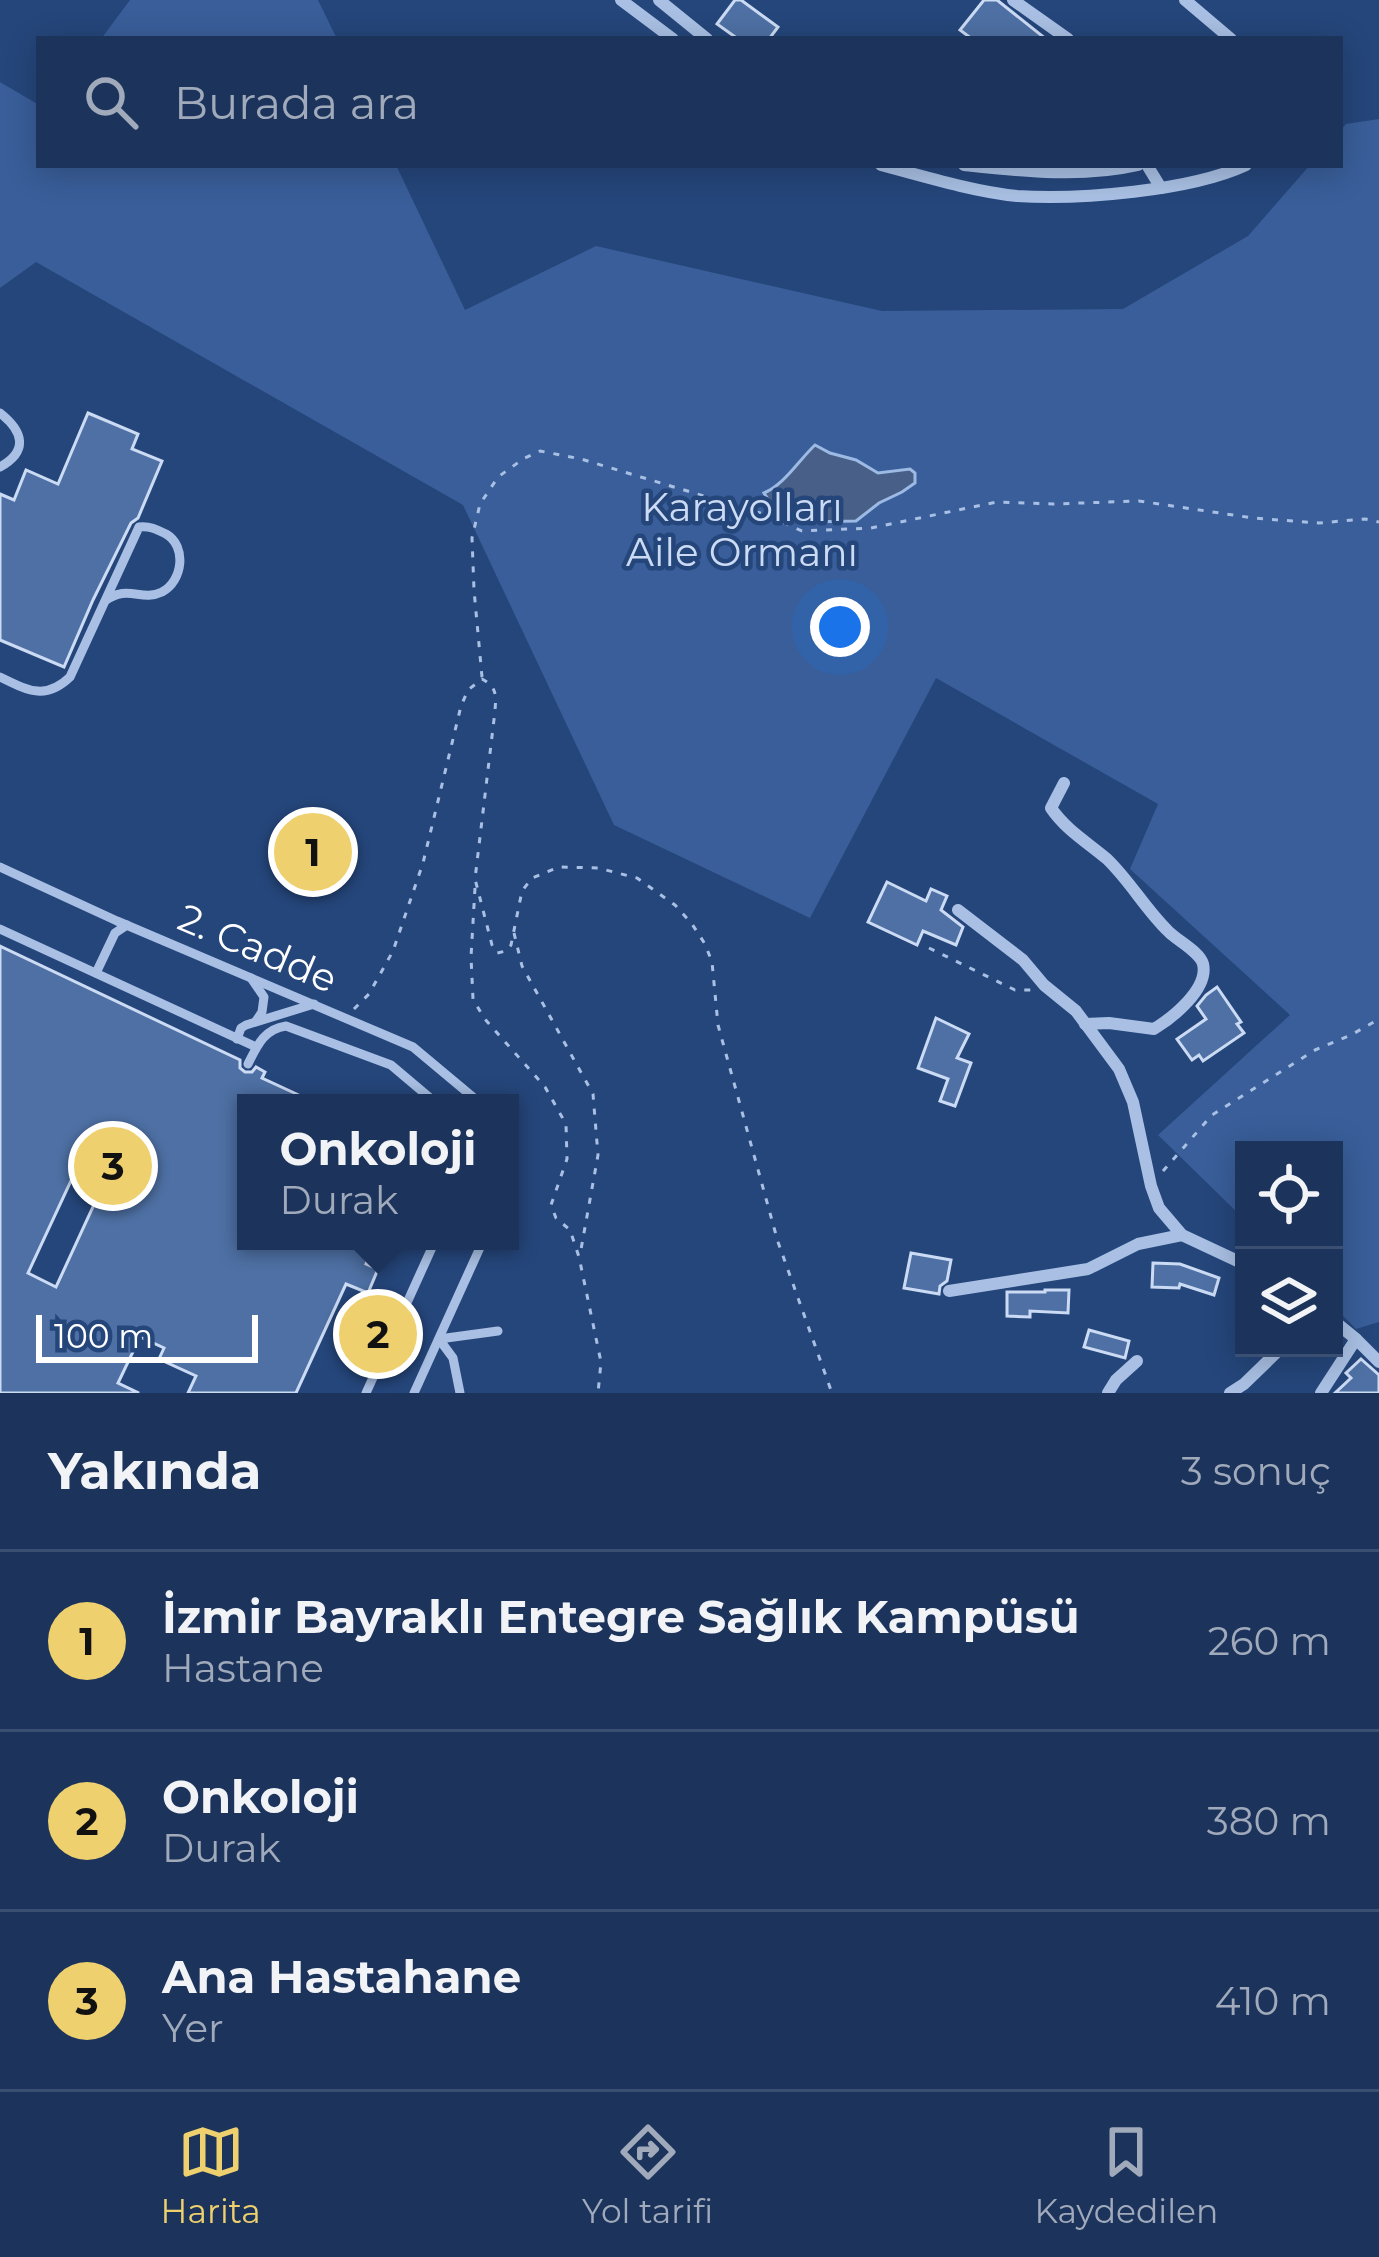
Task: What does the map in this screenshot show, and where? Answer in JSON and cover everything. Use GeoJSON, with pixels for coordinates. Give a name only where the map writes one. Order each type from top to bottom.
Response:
{"type":"FeatureCollection","features":[{"type":"Feature","properties":{"kind":"street"},"geometry":{"type":"LineString","coordinates":[[621,0],[669,36]]}},
{"type":"Feature","properties":{"kind":"street"},"geometry":{"type":"LineString","coordinates":[[659,0],[703,36]]}},
{"type":"Feature","properties":{"kind":"street"},"geometry":{"type":"LineString","coordinates":[[1013,0],[1064,36]]}},
{"type":"Feature","properties":{"kind":"street"},"geometry":{"type":"LineString","coordinates":[[1185,0],[1227,36]]}},
{"type":"Feature","properties":{"kind":"street"},"geometry":{"type":"LineString","coordinates":[[894,168],[1013,196],[1161,188],[1233,168]]}},
{"type":"Feature","properties":{"kind":"street"},"geometry":{"type":"LineString","coordinates":[[1006,168],[1063,172],[1126,168]]}},
{"type":"Feature","properties":{"kind":"street"},"geometry":{"type":"LineString","coordinates":[[1144,168],[1161,188]]}},
{"type":"Feature","properties":{"kind":"street"},"geometry":{"type":"LineString","coordinates":[[1064,784],[1051,808],[1062,825],[1109,861],[1167,930],[1201,958],[1204,968],[1199,986],[1172,1017],[1154,1029],[1109,1022],[1084,1024]]}},
{"type":"Feature","properties":{"kind":"street"},"geometry":{"type":"LineString","coordinates":[[958,910],[1023,960],[1076,1012],[1118,1069],[1132,1102],[1160,1208],[1182,1235],[1235,1260]]}},
{"type":"Feature","properties":{"kind":"street"},"geometry":{"type":"LineString","coordinates":[[949,1291],[1088,1269],[1138,1244],[1182,1235]]}},
{"type":"Feature","properties":{"kind":"street"},"geometry":{"type":"LineString","coordinates":[[1343,1328],[1379,1362]]}},
{"type":"Feature","properties":{"kind":"street"},"geometry":{"type":"LineString","coordinates":[[1321,1393],[1357,1339]]}},
{"type":"Feature","properties":{"kind":"street"},"geometry":{"type":"LineString","coordinates":[[1230,1393],[1272,1357]]}},
{"type":"Feature","properties":{"kind":"street"},"geometry":{"type":"LineString","coordinates":[[1108,1393],[1137,1361]]}},
{"type":"Feature","properties":{"kind":"lane"},"geometry":{"type":"LineString","coordinates":[[0,413],[14,426],[19,448],[0,466]]}},
{"type":"Feature","properties":{"kind":"lane"},"geometry":{"type":"LineString","coordinates":[[0,677],[32,692],[62,685],[70,677],[139,527],[147,525],[174,539],[181,558],[178,571],[162,592],[123,592],[105,601]]}},
{"type":"Feature","properties":{"kind":"lane","name":"2. Cadde"},"geometry":{"type":"LineString","coordinates":[[0,867],[413,1047],[469,1094]]}},
{"type":"Feature","properties":{"kind":"lane"},"geometry":{"type":"LineString","coordinates":[[97,974],[115,933],[127,925]]}},
{"type":"Feature","properties":{"kind":"lane"},"geometry":{"type":"LineString","coordinates":[[0,928],[256,1047]]}},
{"type":"Feature","properties":{"kind":"lane"},"geometry":{"type":"LineString","coordinates":[[251,978],[264,997],[256,1021]]}},
{"type":"Feature","properties":{"kind":"lane"},"geometry":{"type":"LineString","coordinates":[[237,1039],[241,1028],[256,1021],[314,1004]]}},
{"type":"Feature","properties":{"kind":"lane"},"geometry":{"type":"LineString","coordinates":[[248,1064],[270,1031],[286,1026],[391,1065],[425,1094]]}},
{"type":"Feature","properties":{"kind":"lane"},"geometry":{"type":"LineString","coordinates":[[366,1393],[431,1250]]}},
{"type":"Feature","properties":{"kind":"lane"},"geometry":{"type":"LineString","coordinates":[[414,1393],[479,1250]]}},
{"type":"Feature","properties":{"kind":"lane"},"geometry":{"type":"LineString","coordinates":[[439,1339],[498,1330]]}},
{"type":"Feature","properties":{"kind":"lane"},"geometry":{"type":"LineString","coordinates":[[439,1339],[453,1358],[460,1393]]}},
{"type":"Feature","properties":{"kind":"path"},"geometry":{"type":"LineString","coordinates":[[482,679],[472,538],[480,504],[498,477],[540,451],[746,508],[802,531],[872,528],[997,502],[1139,502],[1253,518],[1379,522]]}},
{"type":"Feature","properties":{"kind":"path"},"geometry":{"type":"LineString","coordinates":[[482,679],[496,691],[496,711],[475,878],[473,999],[545,1087],[566,1124],[567,1159],[551,1205],[556,1218],[570,1230],[579,1257],[601,1362],[598,1393]]}},
{"type":"Feature","properties":{"kind":"path"},"geometry":{"type":"LineString","coordinates":[[342,1016],[361,1005],[393,951],[423,863],[461,706],[468,690],[482,679]]}},
{"type":"Feature","properties":{"kind":"path"},"geometry":{"type":"LineString","coordinates":[[475,878],[497,952],[511,945],[522,891],[532,878],[560,867],[581,866],[637,878],[675,905],[692,924],[712,962],[718,1025],[778,1242],[832,1393]]}},
{"type":"Feature","properties":{"kind":"path"},"geometry":{"type":"LineString","coordinates":[[514,931],[522,966],[593,1094],[598,1155],[579,1257]]}},
{"type":"Feature","properties":{"kind":"path"},"geometry":{"type":"LineString","coordinates":[[929,948],[1016,990],[1044,985]]}},
{"type":"Feature","properties":{"kind":"path"},"geometry":{"type":"LineString","coordinates":[[1151,1186],[1212,1115],[1315,1050],[1379,1019]]}},
{"type":"Feature","properties":{"kind":"green space"},"geometry":{"type":"Polygon","coordinates":[[[130,0],[318,0],[336,36],[103,36],[130,0]]]}},
{"type":"Feature","properties":{"kind":"green space","name":"Karayolları Aile Ormanı"},"geometry":{"type":"Polygon","coordinates":[[[0,82],[36,103],[36,168],[397,168],[465,310],[596,246],[882,311],[1123,309],[1248,236],[1307,168],[1343,168],[1343,128],[1379,119],[1379,1322],[1356,1329],[1343,1316],[1343,1141],[1235,1141],[1235,1210],[1158,1135],[1290,1015],[1130,869],[1158,804],[936,678],[810,918],[614,825],[463,505],[36,262],[0,288],[0,82]]]}},
{"type":"Feature","properties":{"kind":"shaded area"},"geometry":{"type":"Polygon","coordinates":[[[815,445],[878,473],[910,469],[915,483],[856,521],[803,522],[775,510],[764,493],[815,445]]]}},
{"type":"Feature","properties":{"kind":"building"},"geometry":{"type":"Polygon","coordinates":[[[735,0],[741,0],[778,27],[771,36],[734,36],[717,24],[735,0]]]}},
{"type":"Feature","properties":{"kind":"building"},"geometry":{"type":"Polygon","coordinates":[[[984,0],[997,0],[1042,36],[968,36],[960,30],[984,0]]]}},
{"type":"Feature","properties":{"kind":"building"},"geometry":{"type":"Polygon","coordinates":[[[88,413],[138,434],[132,449],[162,461],[64,667],[0,640],[0,494],[14,500],[26,470],[58,484],[88,413]]]}},
{"type":"Feature","properties":{"kind":"building"},"geometry":{"type":"Polygon","coordinates":[[[887,882],[926,901],[931,889],[947,896],[941,910],[963,927],[956,945],[923,931],[917,945],[868,922],[887,882]]]}},
{"type":"Feature","properties":{"kind":"building"},"geometry":{"type":"Polygon","coordinates":[[[0,946],[240,1060],[245,1072],[256,1067],[265,1072],[262,1078],[297,1094],[237,1094],[237,1250],[372,1250],[366,1264],[378,1269],[368,1293],[346,1284],[296,1393],[188,1393],[196,1376],[159,1359],[164,1348],[140,1337],[118,1383],[139,1393],[0,1393],[0,946]],[[76,1170],[28,1273],[56,1287],[104,1183],[76,1170]]]}},
{"type":"Feature","properties":{"kind":"building"},"geometry":{"type":"Polygon","coordinates":[[[1217,987],[1244,1033],[1203,1061],[1199,1055],[1192,1060],[1177,1039],[1206,1019],[1197,1006],[1217,987]]]}},
{"type":"Feature","properties":{"kind":"building"},"geometry":{"type":"Polygon","coordinates":[[[936,1018],[969,1034],[957,1058],[971,1063],[955,1106],[940,1101],[948,1079],[918,1068],[936,1018]]]}},
{"type":"Feature","properties":{"kind":"building"},"geometry":{"type":"Polygon","coordinates":[[[911,1253],[951,1260],[939,1294],[904,1288],[911,1253]]]}},
{"type":"Feature","properties":{"kind":"building"},"geometry":{"type":"Polygon","coordinates":[[[1153,1263],[1180,1264],[1219,1278],[1214,1295],[1180,1284],[1179,1288],[1152,1287],[1153,1263]]]}},
{"type":"Feature","properties":{"kind":"building"},"geometry":{"type":"Polygon","coordinates":[[[1069,1290],[1068,1313],[1030,1311],[1030,1317],[1007,1316],[1007,1292],[1069,1290]]]}},
{"type":"Feature","properties":{"kind":"building"},"geometry":{"type":"Polygon","coordinates":[[[1089,1330],[1129,1341],[1125,1358],[1084,1347],[1089,1330]]]}},
{"type":"Feature","properties":{"kind":"building"},"geometry":{"type":"Polygon","coordinates":[[[1361,1359],[1379,1375],[1379,1393],[1335,1393],[1351,1378],[1346,1373],[1361,1359]]]}},
{"type":"Feature","properties":{"kind":"place","name":"İzmir Bayraklı Entegre Sağlık Kampüsü"},"geometry":{"type":"Point","coordinates":[313,852]}},
{"type":"Feature","properties":{"kind":"place","name":"Ana Hastahane"},"geometry":{"type":"Point","coordinates":[113,1166]}},
{"type":"Feature","properties":{"kind":"place","name":"Onkoloji"},"geometry":{"type":"Point","coordinates":[378,1334]}}]}
